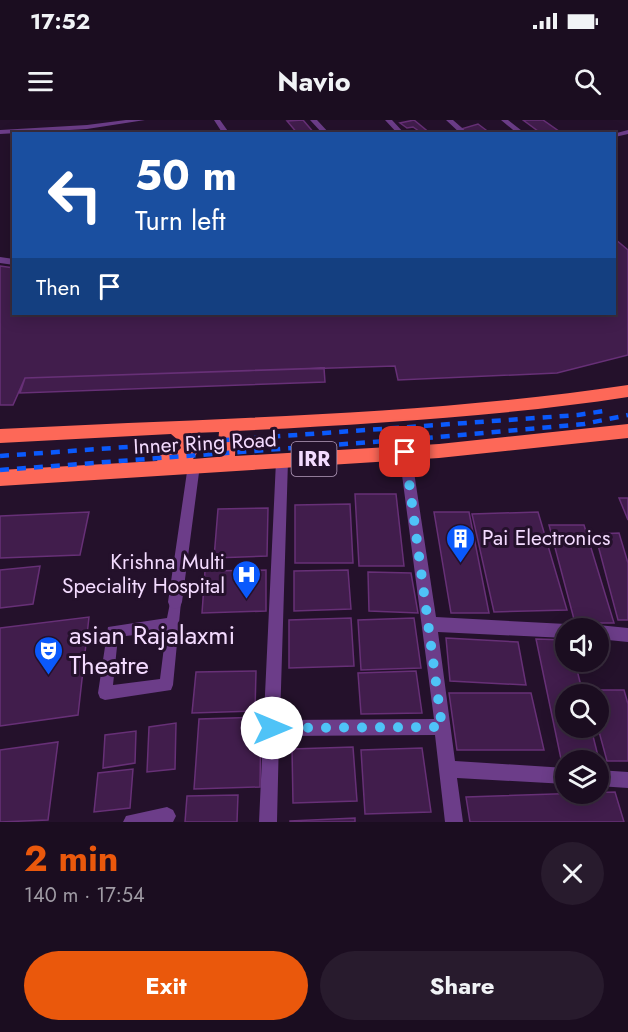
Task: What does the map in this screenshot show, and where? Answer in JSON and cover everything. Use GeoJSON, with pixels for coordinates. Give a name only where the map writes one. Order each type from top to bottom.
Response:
{"type":"FeatureCollection","features":[{"type":"Feature","properties":{"kind":"highway","name":"Inner Ring Road"},"geometry":{"type":"LineString","coordinates":[[0,436],[455,411],[555,402],[628,391]]}},
{"type":"Feature","properties":{"kind":"highway"},"geometry":{"type":"LineString","coordinates":[[226,463],[228,424]]}},
{"type":"Feature","properties":{"kind":"highway"},"geometry":{"type":"LineString","coordinates":[[136,470],[146,462],[184,458],[190,450],[190,444],[183,433],[174,427]]}},
{"type":"Feature","properties":{"kind":"highway","name":"Inner Ring Road"},"geometry":{"type":"LineString","coordinates":[[0,478],[523,444],[628,431]]}},
{"type":"Feature","properties":{"kind":"street"},"geometry":{"type":"LineString","coordinates":[[63,120],[87,127]]}},
{"type":"Feature","properties":{"kind":"street"},"geometry":{"type":"LineString","coordinates":[[0,132],[87,127],[142,120]]}},
{"type":"Feature","properties":{"kind":"street"},"geometry":{"type":"LineString","coordinates":[[313,120],[325,132]]}},
{"type":"Feature","properties":{"kind":"street"},"geometry":{"type":"LineString","coordinates":[[388,120],[400,132]]}},
{"type":"Feature","properties":{"kind":"street"},"geometry":{"type":"LineString","coordinates":[[449,120],[464,132]]}},
{"type":"Feature","properties":{"kind":"street"},"geometry":{"type":"LineString","coordinates":[[504,120],[520,132]]}},
{"type":"Feature","properties":{"kind":"street"},"geometry":{"type":"LineString","coordinates":[[405,452],[430,624],[454,822]]}},
{"type":"Feature","properties":{"kind":"street"},"geometry":{"type":"LineString","coordinates":[[267,822],[282,461]]}},
{"type":"Feature","properties":{"kind":"street"},"geometry":{"type":"LineString","coordinates":[[175,602],[194,465]]}},
{"type":"Feature","properties":{"kind":"street"},"geometry":{"type":"LineString","coordinates":[[430,624],[555,630]]}},
{"type":"Feature","properties":{"kind":"street"},"geometry":{"type":"LineString","coordinates":[[609,633],[628,635]]}},
{"type":"Feature","properties":{"kind":"street"},"geometry":{"type":"LineString","coordinates":[[272,728],[442,727]]}},
{"type":"Feature","properties":{"kind":"street"},"geometry":{"type":"LineString","coordinates":[[448,769],[555,775]]}},
{"type":"Feature","properties":{"kind":"street"},"geometry":{"type":"LineString","coordinates":[[609,779],[628,780]]}},
{"type":"Feature","properties":{"kind":"street"},"geometry":{"type":"LineString","coordinates":[[132,822],[167,816]]}},
{"type":"Feature","properties":{"kind":"lane"},"geometry":{"type":"LineString","coordinates":[[172,624],[112,631],[105,693],[166,686],[175,602]]}},
{"type":"Feature","properties":{"kind":"building"},"geometry":{"type":"Polygon","coordinates":[[[303,120],[313,132],[296,132],[287,121],[303,120]]]}},
{"type":"Feature","properties":{"kind":"building"},"geometry":{"type":"Polygon","coordinates":[[[414,120],[429,132],[420,132],[413,127],[407,128],[400,123],[414,120]]]}},
{"type":"Feature","properties":{"kind":"building"},"geometry":{"type":"Polygon","coordinates":[[[523,120],[543,120],[560,132],[539,132],[523,120]]]}},
{"type":"Feature","properties":{"kind":"building"},"geometry":{"type":"Polygon","coordinates":[[[478,124],[489,132],[465,132],[461,129],[478,124]]]}},
{"type":"Feature","properties":{"kind":"building"},"geometry":{"type":"Polygon","coordinates":[[[616,240],[628,250],[628,355],[557,373],[398,380],[395,366],[25,378],[13,405],[0,405],[0,266],[12,268],[12,315],[616,315],[616,240]]]}},
{"type":"Feature","properties":{"kind":"building"},"geometry":{"type":"Polygon","coordinates":[[[324,368],[325,382],[20,393],[25,378],[324,368]]]}},
{"type":"Feature","properties":{"kind":"building"},"geometry":{"type":"Polygon","coordinates":[[[355,494],[396,494],[404,566],[359,566],[355,494]]]}},
{"type":"Feature","properties":{"kind":"building"},"geometry":{"type":"Polygon","coordinates":[[[619,498],[628,498],[628,520],[619,498]]]}},
{"type":"Feature","properties":{"kind":"building"},"geometry":{"type":"Polygon","coordinates":[[[350,504],[353,563],[295,563],[295,505],[350,504]]]}},
{"type":"Feature","properties":{"kind":"building"},"geometry":{"type":"Polygon","coordinates":[[[268,508],[267,556],[214,558],[218,509],[268,508]]]}},
{"type":"Feature","properties":{"kind":"building"},"geometry":{"type":"Polygon","coordinates":[[[89,512],[80,555],[0,558],[0,516],[89,512]]]}},
{"type":"Feature","properties":{"kind":"building","name":"Pai Electronics"},"geometry":{"type":"Polygon","coordinates":[[[434,512],[469,512],[489,613],[451,613],[434,512]]]}},
{"type":"Feature","properties":{"kind":"building"},"geometry":{"type":"Polygon","coordinates":[[[538,512],[567,610],[494,612],[472,514],[538,512]]]}},
{"type":"Feature","properties":{"kind":"building"},"geometry":{"type":"Polygon","coordinates":[[[549,525],[584,525],[614,623],[609,623],[609,618],[574,618],[549,525]]]}},
{"type":"Feature","properties":{"kind":"building"},"geometry":{"type":"Polygon","coordinates":[[[619,533],[628,563],[628,620],[618,620],[595,534],[619,533]]]}},
{"type":"Feature","properties":{"kind":"building"},"geometry":{"type":"Polygon","coordinates":[[[40,566],[33,604],[0,608],[0,570],[40,566]]]}},
{"type":"Feature","properties":{"kind":"building"},"geometry":{"type":"Polygon","coordinates":[[[266,570],[266,611],[202,613],[205,571],[266,570]]]}},
{"type":"Feature","properties":{"kind":"building"},"geometry":{"type":"Polygon","coordinates":[[[348,570],[351,609],[294,611],[294,571],[348,570]]]}},
{"type":"Feature","properties":{"kind":"building"},"geometry":{"type":"Polygon","coordinates":[[[368,572],[411,573],[418,613],[369,611],[368,572]]]}},
{"type":"Feature","properties":{"kind":"building"},"geometry":{"type":"Polygon","coordinates":[[[89,617],[78,715],[0,726],[0,628],[89,617]]]}},
{"type":"Feature","properties":{"kind":"building"},"geometry":{"type":"Polygon","coordinates":[[[351,618],[354,666],[289,668],[289,620],[351,618]]]}},
{"type":"Feature","properties":{"kind":"building"},"geometry":{"type":"Polygon","coordinates":[[[414,618],[421,668],[361,670],[358,620],[414,618]]]}},
{"type":"Feature","properties":{"kind":"building"},"geometry":{"type":"Polygon","coordinates":[[[446,638],[518,642],[526,685],[450,681],[446,638]]]}},
{"type":"Feature","properties":{"kind":"building"},"geometry":{"type":"Polygon","coordinates":[[[536,639],[555,640],[555,672],[578,672],[580,684],[555,684],[555,730],[536,639]]]}},
{"type":"Feature","properties":{"kind":"building"},"geometry":{"type":"Polygon","coordinates":[[[256,671],[255,711],[192,713],[196,672],[256,671]]]}},
{"type":"Feature","properties":{"kind":"building"},"geometry":{"type":"Polygon","coordinates":[[[416,671],[422,713],[361,714],[358,673],[416,671]]]}},
{"type":"Feature","properties":{"kind":"building"},"geometry":{"type":"Polygon","coordinates":[[[609,690],[624,690],[628,704],[628,761],[609,761],[609,750],[604,750],[601,738],[609,738],[609,690]]]}},
{"type":"Feature","properties":{"kind":"building"},"geometry":{"type":"Polygon","coordinates":[[[449,693],[531,693],[544,750],[457,750],[449,693]]]}},
{"type":"Feature","properties":{"kind":"building"},"geometry":{"type":"Polygon","coordinates":[[[261,717],[260,787],[194,789],[199,719],[261,717]]]}},
{"type":"Feature","properties":{"kind":"building"},"geometry":{"type":"Polygon","coordinates":[[[176,723],[175,769],[147,772],[149,727],[176,723]]]}},
{"type":"Feature","properties":{"kind":"building"},"geometry":{"type":"Polygon","coordinates":[[[136,731],[135,763],[103,768],[105,735],[136,731]]]}},
{"type":"Feature","properties":{"kind":"building"},"geometry":{"type":"Polygon","coordinates":[[[557,738],[594,738],[596,750],[559,750],[557,738]]]}},
{"type":"Feature","properties":{"kind":"building"},"geometry":{"type":"Polygon","coordinates":[[[58,742],[48,820],[0,822],[0,750],[58,742]]]}},
{"type":"Feature","properties":{"kind":"building"},"geometry":{"type":"Polygon","coordinates":[[[353,747],[357,801],[293,803],[292,749],[353,747]]]}},
{"type":"Feature","properties":{"kind":"building"},"geometry":{"type":"Polygon","coordinates":[[[422,748],[431,812],[365,814],[361,750],[422,748]]]}},
{"type":"Feature","properties":{"kind":"building"},"geometry":{"type":"Polygon","coordinates":[[[133,769],[130,808],[94,812],[98,773],[133,769]]]}},
{"type":"Feature","properties":{"kind":"building"},"geometry":{"type":"Polygon","coordinates":[[[609,792],[615,792],[624,822],[470,822],[466,797],[555,794],[555,804],[609,804],[609,792]]]}},
{"type":"Feature","properties":{"kind":"building"},"geometry":{"type":"Polygon","coordinates":[[[238,795],[237,822],[185,822],[187,796],[238,795]]]}},
{"type":"Feature","properties":{"kind":"building"},"geometry":{"type":"Polygon","coordinates":[[[355,818],[355,822],[290,822],[290,821],[355,818]]]}},
{"type":"Feature","properties":{"kind":"railway"},"geometry":{"type":"LineString","coordinates":[[0,456],[578,415],[610,410]]}},
{"type":"Feature","properties":{"kind":"railway"},"geometry":{"type":"LineString","coordinates":[[0,470],[426,438],[584,424],[628,415]]}},
{"type":"Feature","properties":{"kind":"place","name":"Pai Electronics"},"geometry":{"type":"Point","coordinates":[461,564]}},
{"type":"Feature","properties":{"kind":"place","name":"Krishna Multi Speciality Hospital"},"geometry":{"type":"Point","coordinates":[246,600]}},
{"type":"Feature","properties":{"kind":"place","name":"asian Rajalaxmi Theatre"},"geometry":{"type":"Point","coordinates":[48,676]}},
{"type":"Feature","properties":{"kind":"route"},"geometry":{"type":"LineString","coordinates":[[272,728],[442,727],[430,624],[405,452]]}}]}
